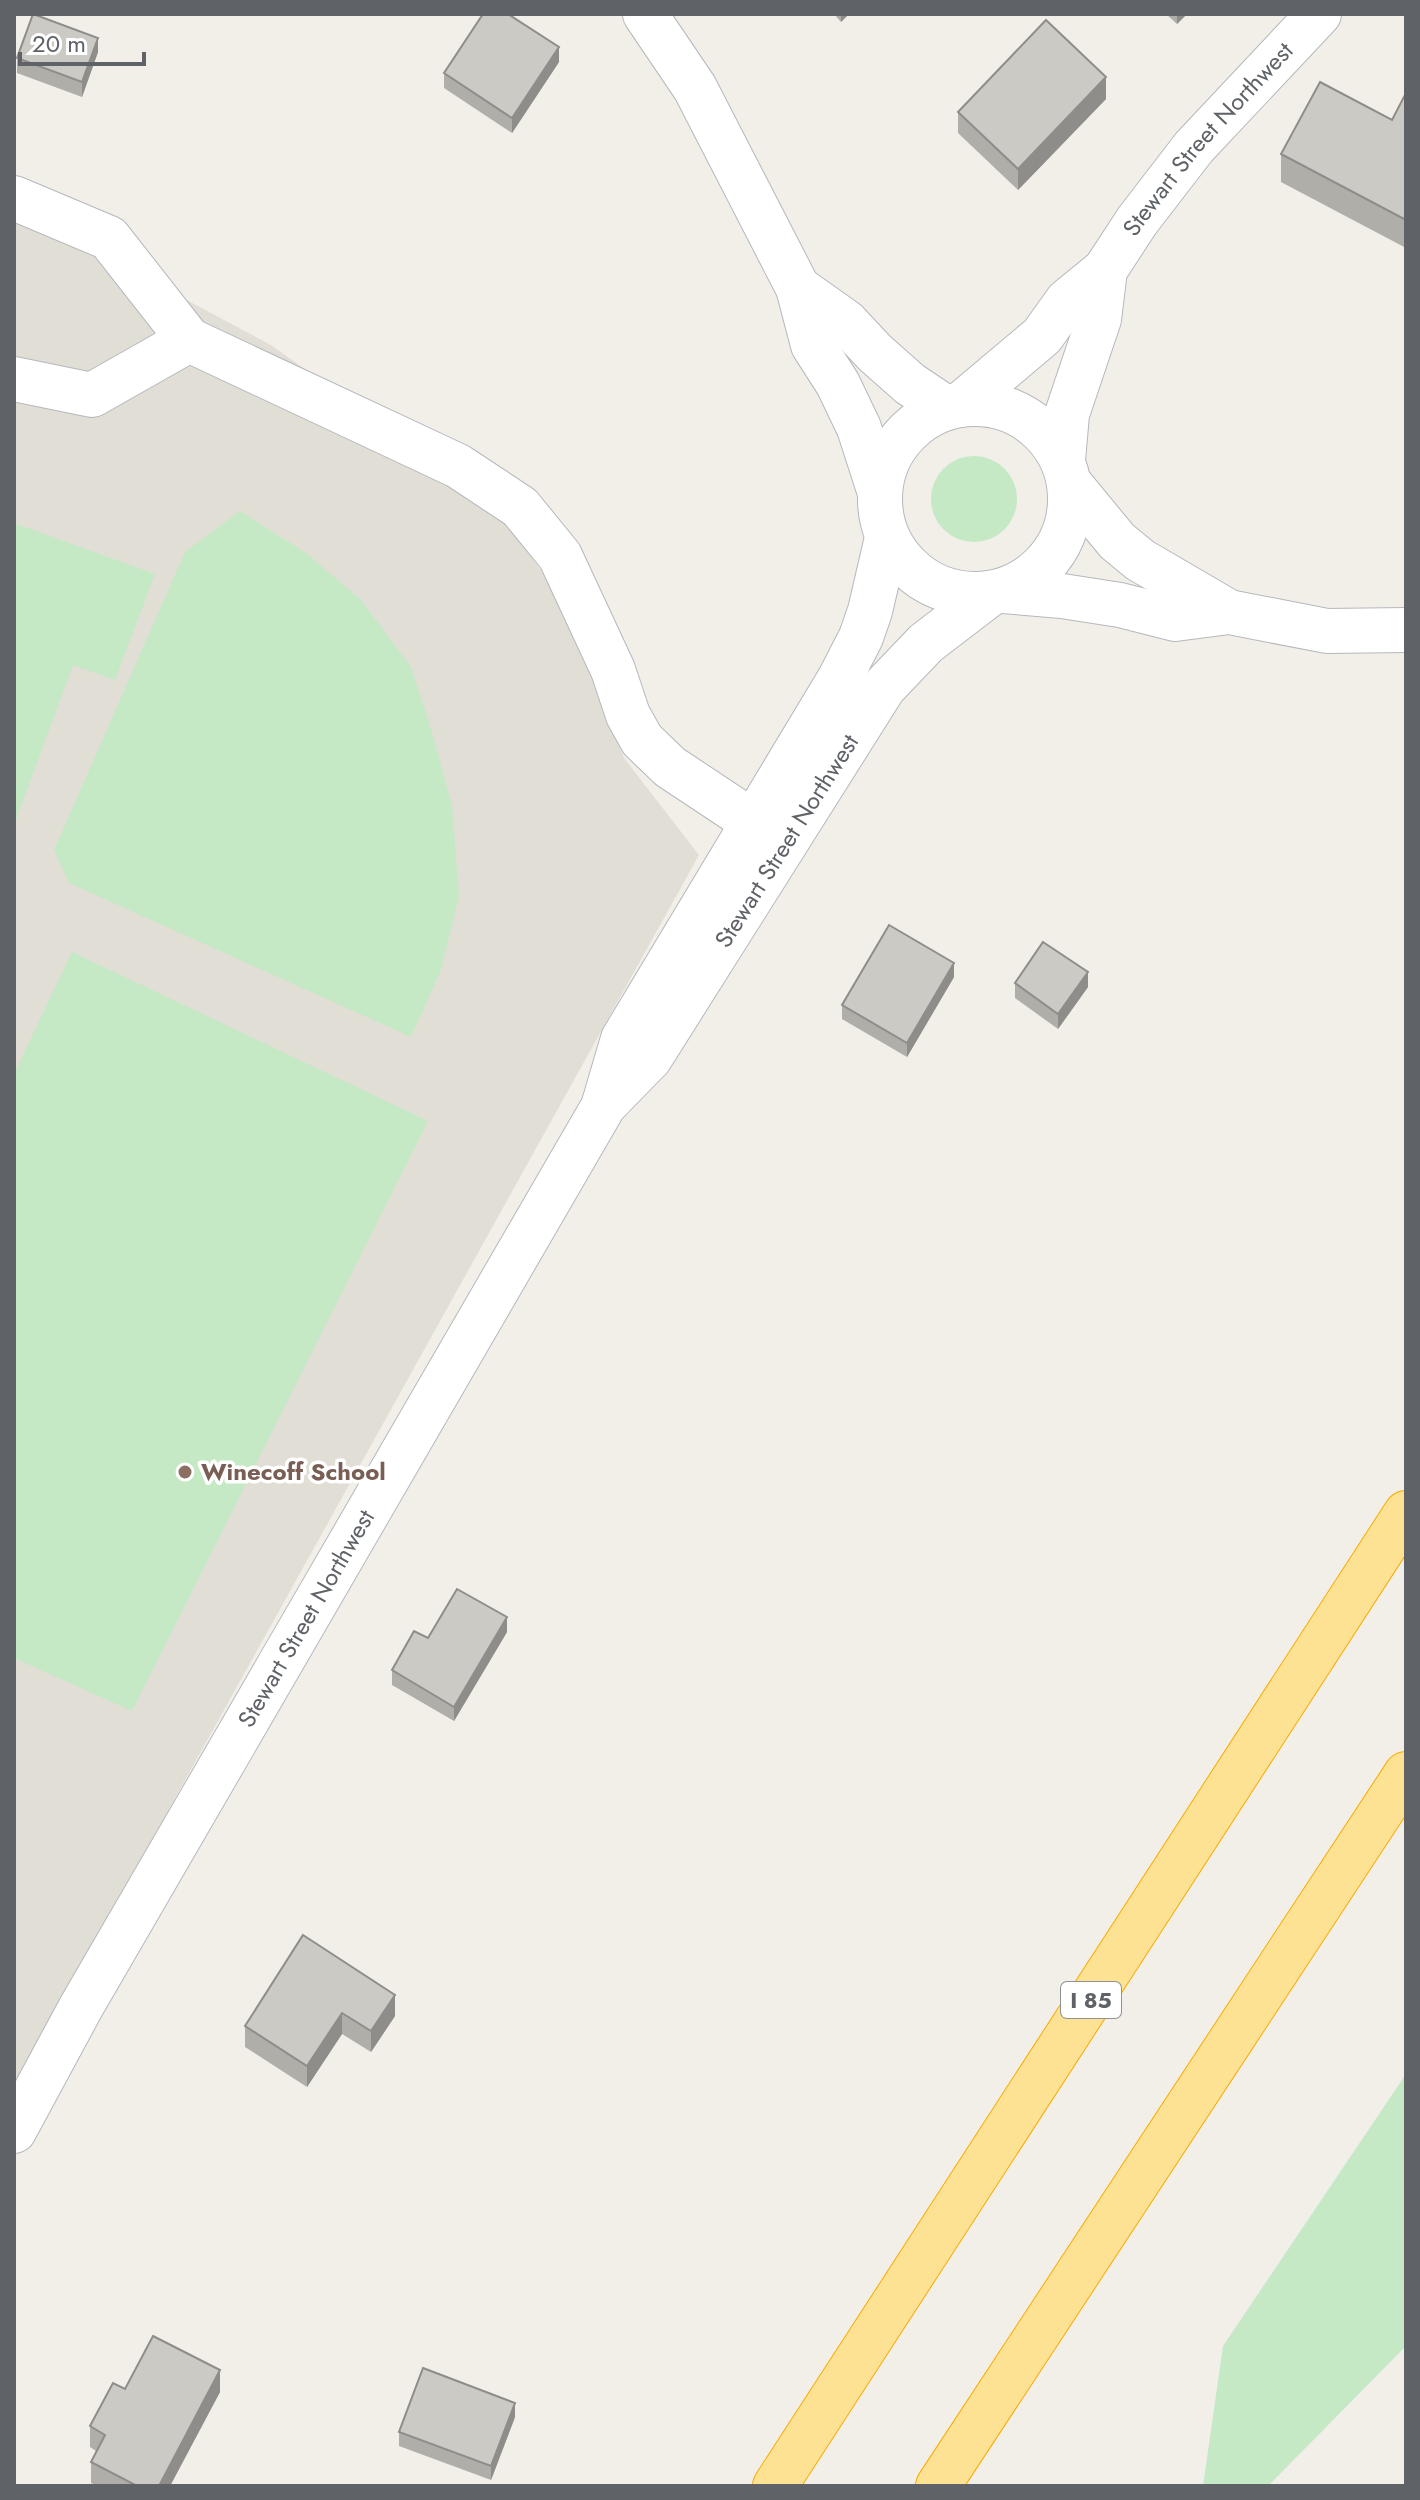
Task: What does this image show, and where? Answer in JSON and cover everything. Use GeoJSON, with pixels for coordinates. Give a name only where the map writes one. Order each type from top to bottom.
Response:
{"type":"FeatureCollection","features":[{"type":"Feature","properties":{"kind":"highway","name":"I 85"},"geometry":{"type":"LineString","coordinates":[[775,2486],[1406,1513]]}},
{"type":"Feature","properties":{"kind":"highway"},"geometry":{"type":"LineString","coordinates":[[938,2486],[1406,1774]]}},
{"type":"Feature","properties":{"kind":"street"},"geometry":{"type":"LineString","coordinates":[[645,14],[695,88],[798,288],[813,345],[838,384],[859,428],[879,490]]}},
{"type":"Feature","properties":{"kind":"street","name":"Stewart Street Northwest"},"geometry":{"type":"LineString","coordinates":[[953,406],[1042,336],[1067,301],[1105,270],[1137,221],[1194,147],[1319,14]]}},
{"type":"Feature","properties":{"kind":"street"},"geometry":{"type":"LineString","coordinates":[[14,198],[109,238],[189,340],[458,466],[520,507],[560,556],[613,670],[628,715],[642,740],[670,767],[753,822]]}},
{"type":"Feature","properties":{"kind":"street","name":"Stewart Street Northwest"},"geometry":{"type":"LineString","coordinates":[[1066,472],[1067,414],[1099,319],[1105,270]]}},
{"type":"Feature","properties":{"kind":"street"},"geometry":{"type":"LineString","coordinates":[[798,288],[846,322],[910,384],[953,406]]}},
{"type":"Feature","properties":{"kind":"street"},"geometry":{"type":"LineString","coordinates":[[14,379],[92,395],[189,340]]}},
{"type":"Feature","properties":{"kind":"street"},"geometry":{"type":"LineString","coordinates":[[1229,612],[1140,560],[1117,541],[1066,472],[1050,439],[1031,421],[1010,410],[985,404],[953,406],[926,417],[908,430],[894,447],[884,468],[879,490],[880,515],[887,538],[900,560],[918,577],[940,589],[965,594],[996,592],[1106,603],[1175,619],[1229,612],[1327,631],[1406,630]]}},
{"type":"Feature","properties":{"kind":"street"},"geometry":{"type":"LineString","coordinates":[[996,592],[1033,574],[1056,550],[1066,529],[1071,507],[1066,472]]}},
{"type":"Feature","properties":{"kind":"street","name":"Stewart Street Northwest"},"geometry":{"type":"LineString","coordinates":[[603,1107],[623,1039],[840,678],[861,637],[887,538]]}},
{"type":"Feature","properties":{"kind":"street","name":"Stewart Street Northwest"},"geometry":{"type":"LineString","coordinates":[[14,2131],[88,1993],[603,1107],[650,1058],[884,687],[926,643],[996,592]]}},
{"type":"Feature","properties":{"kind":"shaded area","name":"Winecoff School"},"geometry":{"type":"Polygon","coordinates":[[[14,208],[271,345],[492,503],[545,576],[580,648],[624,758],[699,855],[14,2088],[14,208]]]}},
{"type":"Feature","properties":{"kind":"green space"},"geometry":{"type":"Polygon","coordinates":[[[966,456],[982,456],[1005,468],[1014,482],[1017,499],[1014,516],[1005,530],[982,542],[966,542],[950,535],[938,523],[931,507],[931,491],[938,475],[950,463],[966,456]]]}},
{"type":"Feature","properties":{"kind":"green space"},"geometry":{"type":"Polygon","coordinates":[[[240,511],[306,553],[361,600],[411,667],[429,722],[452,806],[459,896],[441,970],[411,1037],[69,883],[54,850],[185,552],[240,511]]]}},
{"type":"Feature","properties":{"kind":"green space"},"geometry":{"type":"Polygon","coordinates":[[[14,523],[155,574],[115,680],[73,665],[14,825],[14,523]]]}},
{"type":"Feature","properties":{"kind":"green space"},"geometry":{"type":"Polygon","coordinates":[[[72,952],[428,1121],[132,1711],[14,1658],[14,1074],[72,952]]]}},
{"type":"Feature","properties":{"kind":"green space"},"geometry":{"type":"Polygon","coordinates":[[[1406,2074],[1406,2346],[1268,2486],[1203,2486],[1223,2346],[1406,2074]]]}},
{"type":"Feature","properties":{"kind":"building"},"geometry":{"type":"Polygon","coordinates":[[[33,14],[98,38],[82,82],[17,58],[33,14]]]}},
{"type":"Feature","properties":{"kind":"building"},"geometry":{"type":"Polygon","coordinates":[[[483,14],[508,14],[559,47],[512,118],[444,73],[483,14]]]}},
{"type":"Feature","properties":{"kind":"building"},"geometry":{"type":"Polygon","coordinates":[[[1046,20],[1106,77],[1018,169],[958,112],[1046,20]]]}},
{"type":"Feature","properties":{"kind":"building"},"geometry":{"type":"Polygon","coordinates":[[[1320,82],[1392,120],[1406,93],[1406,220],[1281,154],[1320,82]]]}},
{"type":"Feature","properties":{"kind":"building"},"geometry":{"type":"Polygon","coordinates":[[[889,925],[954,963],[907,1043],[842,1005],[889,925]]]}},
{"type":"Feature","properties":{"kind":"building"},"geometry":{"type":"Polygon","coordinates":[[[1043,942],[1088,972],[1058,1014],[1015,983],[1043,942]]]}},
{"type":"Feature","properties":{"kind":"building"},"geometry":{"type":"Polygon","coordinates":[[[457,1589],[507,1617],[454,1707],[392,1670],[414,1631],[428,1638],[457,1589]]]}},
{"type":"Feature","properties":{"kind":"building"},"geometry":{"type":"Polygon","coordinates":[[[303,1935],[395,1995],[371,2031],[342,2013],[307,2066],[245,2026],[303,1935]]]}},
{"type":"Feature","properties":{"kind":"building"},"geometry":{"type":"Polygon","coordinates":[[[153,2336],[220,2370],[159,2486],[137,2486],[91,2462],[105,2435],[90,2426],[113,2383],[125,2389],[153,2336]]]}},
{"type":"Feature","properties":{"kind":"building"},"geometry":{"type":"Polygon","coordinates":[[[423,2368],[515,2403],[491,2466],[399,2432],[423,2368]]]}},
{"type":"Feature","properties":{"kind":"place","name":"Winecoff School"},"geometry":{"type":"Point","coordinates":[185,1472]}}]}
